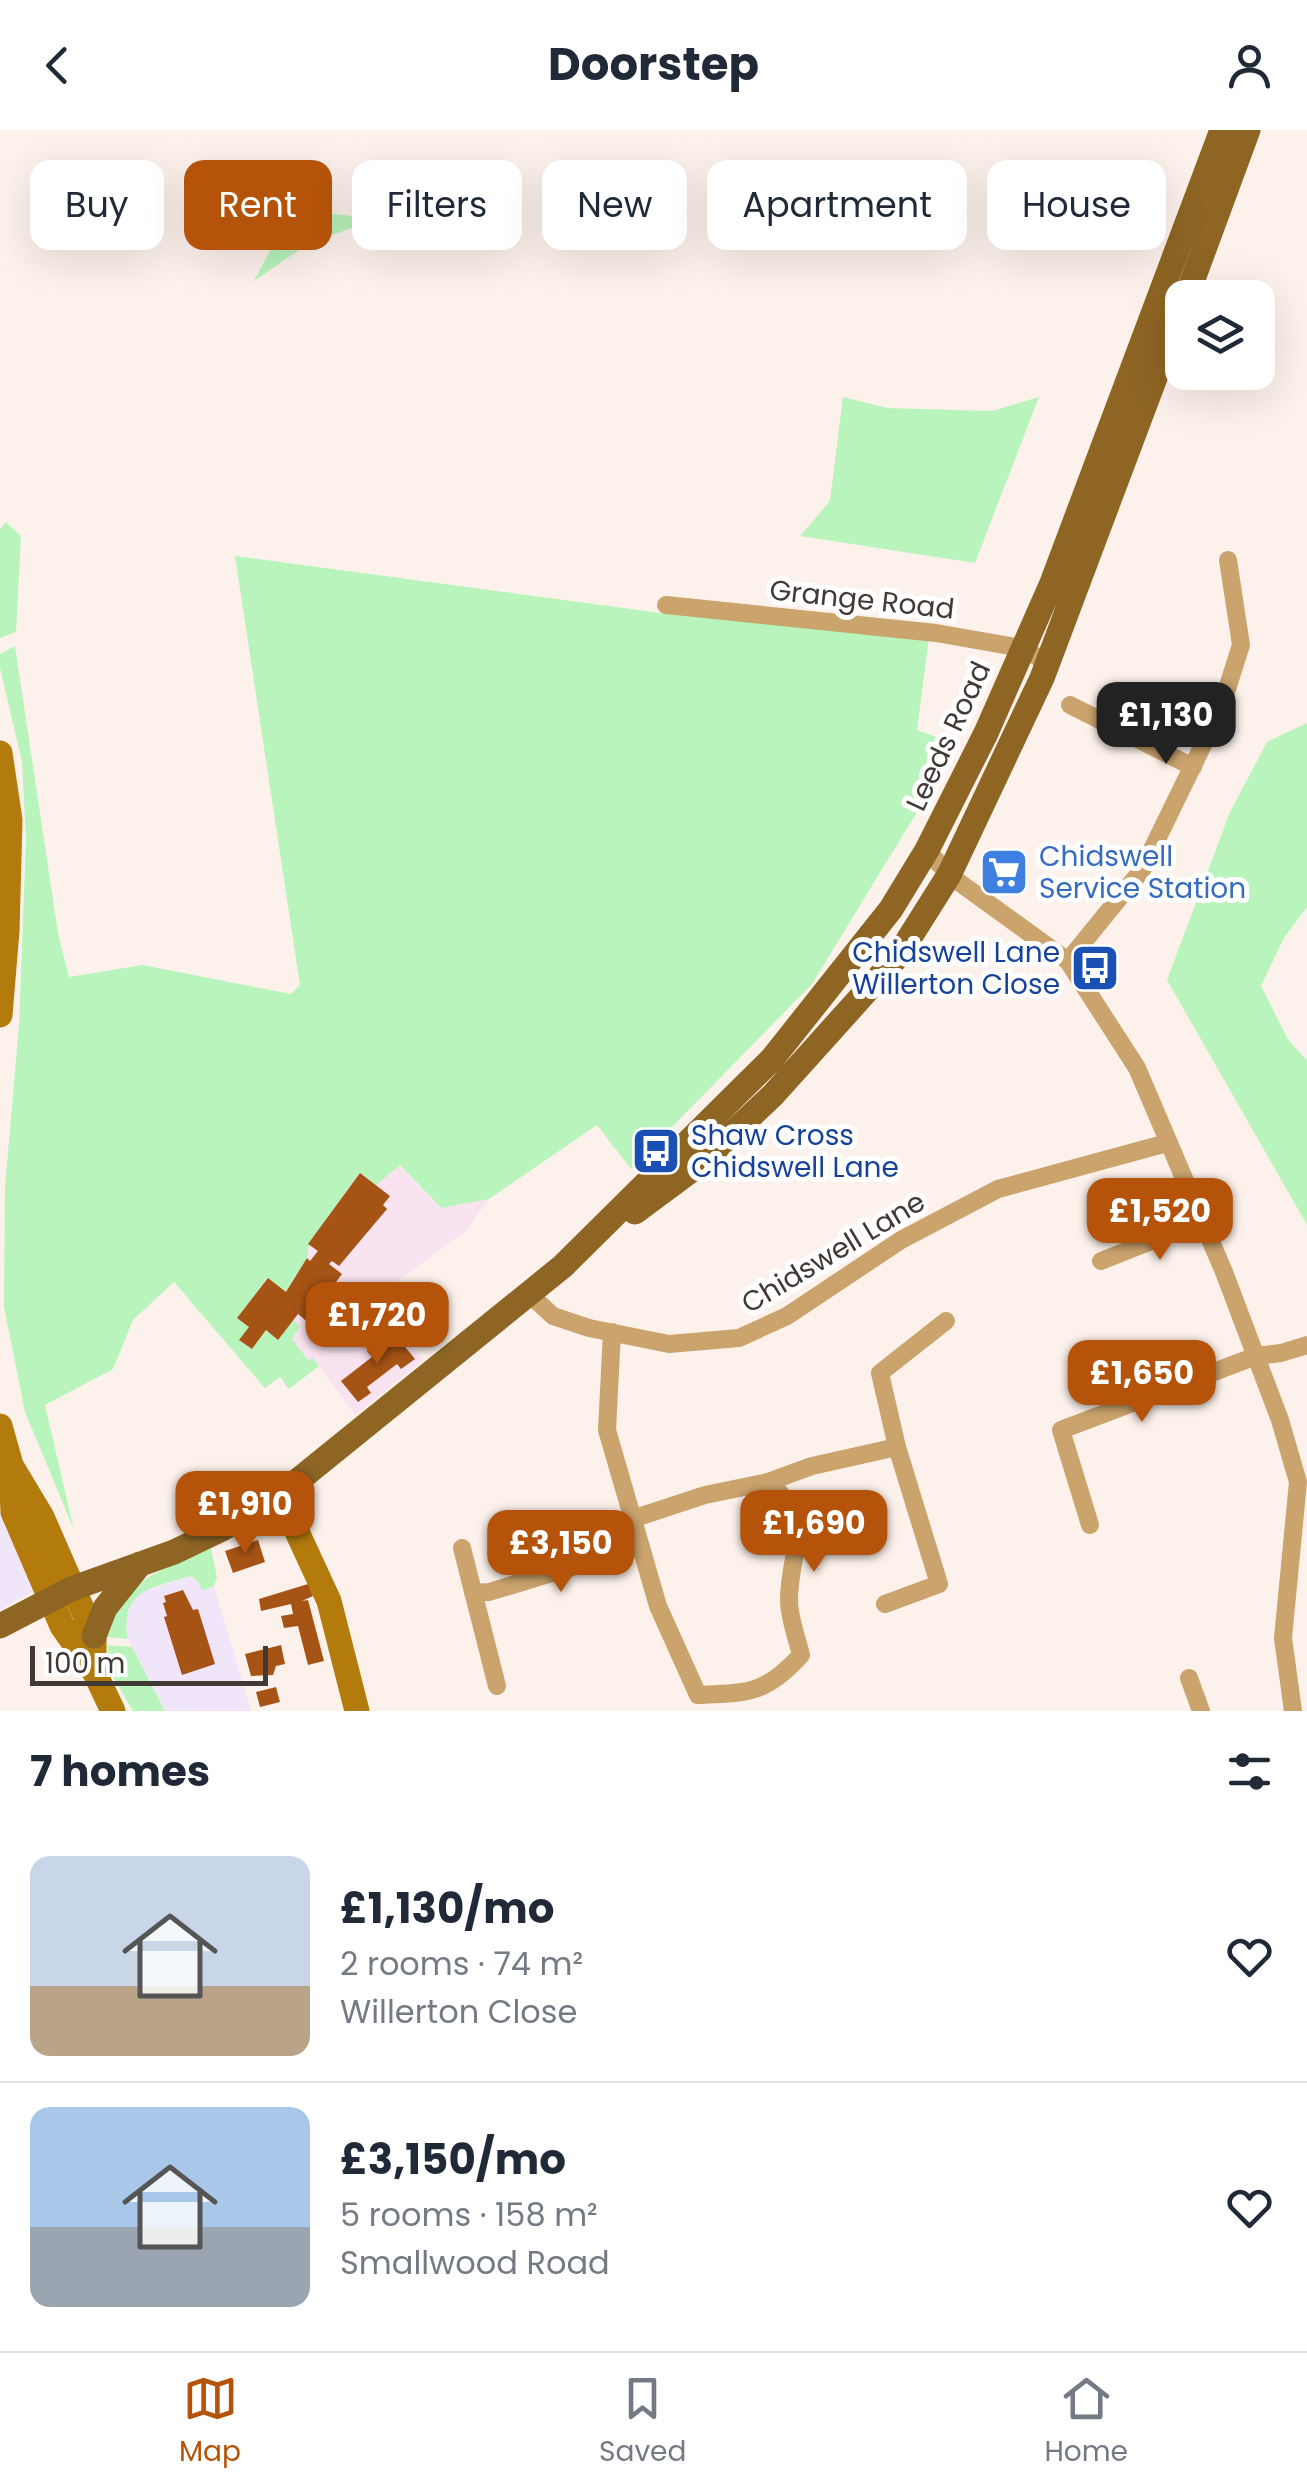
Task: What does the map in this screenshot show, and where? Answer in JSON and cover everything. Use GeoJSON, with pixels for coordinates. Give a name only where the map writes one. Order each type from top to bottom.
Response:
{"type":"FeatureCollection","features":[{"type":"Feature","properties":{"kind":"main road","name":"Leeds Road"},"geometry":{"type":"LineString","coordinates":[[563,1266],[772,1058],[892,909],[927,850],[986,734],[1052,584],[1222,130]]}},
{"type":"Feature","properties":{"kind":"main road"},"geometry":{"type":"LineString","coordinates":[[1193,280],[1248,130]]}},
{"type":"Feature","properties":{"kind":"main road","name":"Leeds Road"},"geometry":{"type":"LineString","coordinates":[[0,1626],[60,1594],[214,1533],[280,1495],[527,1292],[701,1163],[773,1096],[898,956],[949,875],[1048,663],[1165,351]]}},
{"type":"Feature","properties":{"kind":"main road"},"geometry":{"type":"LineString","coordinates":[[0,753],[10,820],[0,1015]]}},
{"type":"Feature","properties":{"kind":"main road"},"geometry":{"type":"LineString","coordinates":[[0,1426],[11,1465],[13,1512],[60,1594],[94,1636]]}},
{"type":"Feature","properties":{"kind":"main road"},"geometry":{"type":"LineString","coordinates":[[298,1534],[301,1496],[314,1467]]}},
{"type":"Feature","properties":{"kind":"main road"},"geometry":{"type":"LineString","coordinates":[[280,1495],[328,1602],[357,1711]]}},
{"type":"Feature","properties":{"kind":"main road"},"geometry":{"type":"LineString","coordinates":[[95,1673],[94,1636],[105,1608],[140,1564]]}},
{"type":"Feature","properties":{"kind":"main road"},"geometry":{"type":"LineString","coordinates":[[60,1594],[62,1626],[95,1673],[113,1711]]}},
{"type":"Feature","properties":{"kind":"street"},"geometry":{"type":"LineString","coordinates":[[1068,961],[1142,870],[1221,708],[1242,644],[1228,560]]}},
{"type":"Feature","properties":{"kind":"street","name":"Grange Road"},"geometry":{"type":"LineString","coordinates":[[666,606],[936,633],[1022,648],[1048,663]]}},
{"type":"Feature","properties":{"kind":"street"},"geometry":{"type":"LineString","coordinates":[[1070,704],[1192,766]]}},
{"type":"Feature","properties":{"kind":"street"},"geometry":{"type":"LineString","coordinates":[[927,850],[949,875],[1068,961],[1137,1068],[1202,1221],[1303,1480],[1283,1624],[1294,1711]]}},
{"type":"Feature","properties":{"kind":"street","name":"Chidswell Lane"},"geometry":{"type":"LineString","coordinates":[[527,1292],[553,1316],[612,1332],[668,1344],[739,1338],[787,1316],[901,1240],[998,1189],[1168,1142]]}},
{"type":"Feature","properties":{"kind":"street"},"geometry":{"type":"LineString","coordinates":[[1101,1260],[1202,1221]]}},
{"type":"Feature","properties":{"kind":"street"},"geometry":{"type":"LineString","coordinates":[[886,1604],[939,1584],[897,1446],[880,1374],[946,1321]]}},
{"type":"Feature","properties":{"kind":"street"},"geometry":{"type":"LineString","coordinates":[[612,1332],[607,1430],[658,1606],[698,1695],[748,1693],[782,1676],[801,1655],[789,1604],[791,1570],[800,1539],[786,1497],[768,1482]]}},
{"type":"Feature","properties":{"kind":"street"},"geometry":{"type":"LineString","coordinates":[[1090,1525],[1061,1430],[1256,1356],[1307,1345]]}},
{"type":"Feature","properties":{"kind":"street"},"geometry":{"type":"LineString","coordinates":[[635,1518],[812,1466],[897,1446]]}},
{"type":"Feature","properties":{"kind":"street"},"geometry":{"type":"LineString","coordinates":[[473,1593],[489,1592],[641,1546]]}},
{"type":"Feature","properties":{"kind":"street"},"geometry":{"type":"LineString","coordinates":[[462,1548],[497,1686]]}},
{"type":"Feature","properties":{"kind":"street"},"geometry":{"type":"LineString","coordinates":[[1189,1678],[1201,1711]]}},
{"type":"Feature","properties":{"kind":"shaded area"},"geometry":{"type":"Polygon","coordinates":[[[322,1084],[440,1208],[489,1199],[467,1230],[374,1299],[423,1361],[355,1415],[319,1366],[289,1389],[280,1377],[265,1388],[175,1282],[322,1084]]]}},
{"type":"Feature","properties":{"kind":"shaded area"},"geometry":{"type":"Polygon","coordinates":[[[0,1510],[37,1589],[0,1610],[0,1510]]]}},
{"type":"Feature","properties":{"kind":"shaded area"},"geometry":{"type":"Polygon","coordinates":[[[190,1576],[202,1590],[214,1586],[251,1711],[165,1711],[128,1639],[126,1617],[134,1599],[141,1592],[190,1576]]]}},
{"type":"Feature","properties":{"kind":"green space"},"geometry":{"type":"Polygon","coordinates":[[[332,214],[352,216],[352,228],[332,235],[332,214]]]}},
{"type":"Feature","properties":{"kind":"green space"},"geometry":{"type":"Polygon","coordinates":[[[270,250],[299,250],[254,281],[270,250]]]}},
{"type":"Feature","properties":{"kind":"green space"},"geometry":{"type":"Polygon","coordinates":[[[843,397],[888,408],[992,411],[1039,397],[975,563],[800,536],[830,501],[843,397]]]}},
{"type":"Feature","properties":{"kind":"green space"},"geometry":{"type":"Polygon","coordinates":[[[6,522],[21,536],[16,632],[0,638],[0,529],[6,522]]]}},
{"type":"Feature","properties":{"kind":"green space"},"geometry":{"type":"Polygon","coordinates":[[[235,556],[661,613],[929,638],[917,730],[958,745],[812,984],[631,1169],[597,1125],[489,1199],[441,1208],[400,1165],[376,1185],[359,1173],[309,1244],[307,1258],[286,1292],[267,1278],[238,1318],[249,1327],[239,1340],[251,1349],[266,1330],[278,1340],[293,1320],[300,1326],[292,1339],[308,1360],[313,1358],[319,1366],[289,1389],[280,1377],[265,1388],[174,1282],[133,1320],[113,1369],[45,1405],[74,1530],[25,1412],[4,1307],[5,1187],[19,1025],[26,840],[22,762],[0,654],[15,646],[58,933],[69,977],[143,965],[291,994],[300,985],[235,556]]]}},
{"type":"Feature","properties":{"kind":"green space"},"geometry":{"type":"Polygon","coordinates":[[[1307,723],[1307,907],[1284,938],[1261,986],[1289,1041],[1307,1060],[1307,1225],[1167,980],[1230,812],[1267,742],[1307,723]]]}},
{"type":"Feature","properties":{"kind":"green space"},"geometry":{"type":"Polygon","coordinates":[[[211,1548],[217,1577],[214,1586],[202,1591],[198,1581],[190,1576],[151,1588],[129,1610],[128,1639],[105,1637],[112,1617],[132,1589],[160,1571],[211,1548]]]}},
{"type":"Feature","properties":{"kind":"green space"},"geometry":{"type":"Polygon","coordinates":[[[108,1645],[132,1647],[165,1711],[133,1711],[107,1667],[108,1645]]]}},
{"type":"Feature","properties":{"kind":"building","name":"Chidswell Service Station"},"geometry":{"type":"Polygon","coordinates":[[[998,855],[1022,868],[1010,890],[986,877],[998,855]]]}},
{"type":"Feature","properties":{"kind":"building"},"geometry":{"type":"Polygon","coordinates":[[[360,1173],[390,1196],[383,1205],[387,1209],[339,1266],[332,1261],[329,1264],[342,1274],[316,1309],[321,1313],[311,1325],[298,1314],[278,1340],[266,1330],[252,1349],[239,1340],[249,1327],[237,1318],[268,1278],[286,1292],[307,1258],[310,1261],[318,1251],[308,1244],[360,1173]]]}},
{"type":"Feature","properties":{"kind":"building"},"geometry":{"type":"Polygon","coordinates":[[[386,1337],[391,1344],[398,1338],[415,1359],[401,1369],[397,1364],[367,1387],[371,1393],[358,1402],[341,1381],[372,1357],[367,1351],[386,1337]]]}},
{"type":"Feature","properties":{"kind":"building"},"geometry":{"type":"Polygon","coordinates":[[[258,1540],[265,1562],[233,1573],[225,1551],[258,1540]]]}},
{"type":"Feature","properties":{"kind":"building"},"geometry":{"type":"Polygon","coordinates":[[[308,1584],[313,1596],[302,1601],[308,1600],[324,1661],[308,1665],[298,1626],[284,1628],[281,1616],[293,1614],[291,1604],[261,1611],[259,1599],[308,1584]]]}},
{"type":"Feature","properties":{"kind":"building"},"geometry":{"type":"Polygon","coordinates":[[[183,1590],[193,1610],[198,1609],[215,1664],[182,1675],[163,1603],[164,1596],[183,1590]]]}},
{"type":"Feature","properties":{"kind":"building"},"geometry":{"type":"Polygon","coordinates":[[[281,1645],[285,1664],[276,1666],[273,1675],[251,1676],[245,1654],[281,1645]]]}},
{"type":"Feature","properties":{"kind":"building"},"geometry":{"type":"Polygon","coordinates":[[[276,1687],[280,1702],[260,1707],[256,1692],[276,1687]]]}},
{"type":"Feature","properties":{"kind":"place","name":"Chidswell Service Station"},"geometry":{"type":"Point","coordinates":[1004,872]}},
{"type":"Feature","properties":{"kind":"place","name":"Chidswell Lane Willerton Close"},"geometry":{"type":"Point","coordinates":[1095,968]}},
{"type":"Feature","properties":{"kind":"place","name":"Shaw Cross Chidswell Lane"},"geometry":{"type":"Point","coordinates":[656,1151]}}]}
